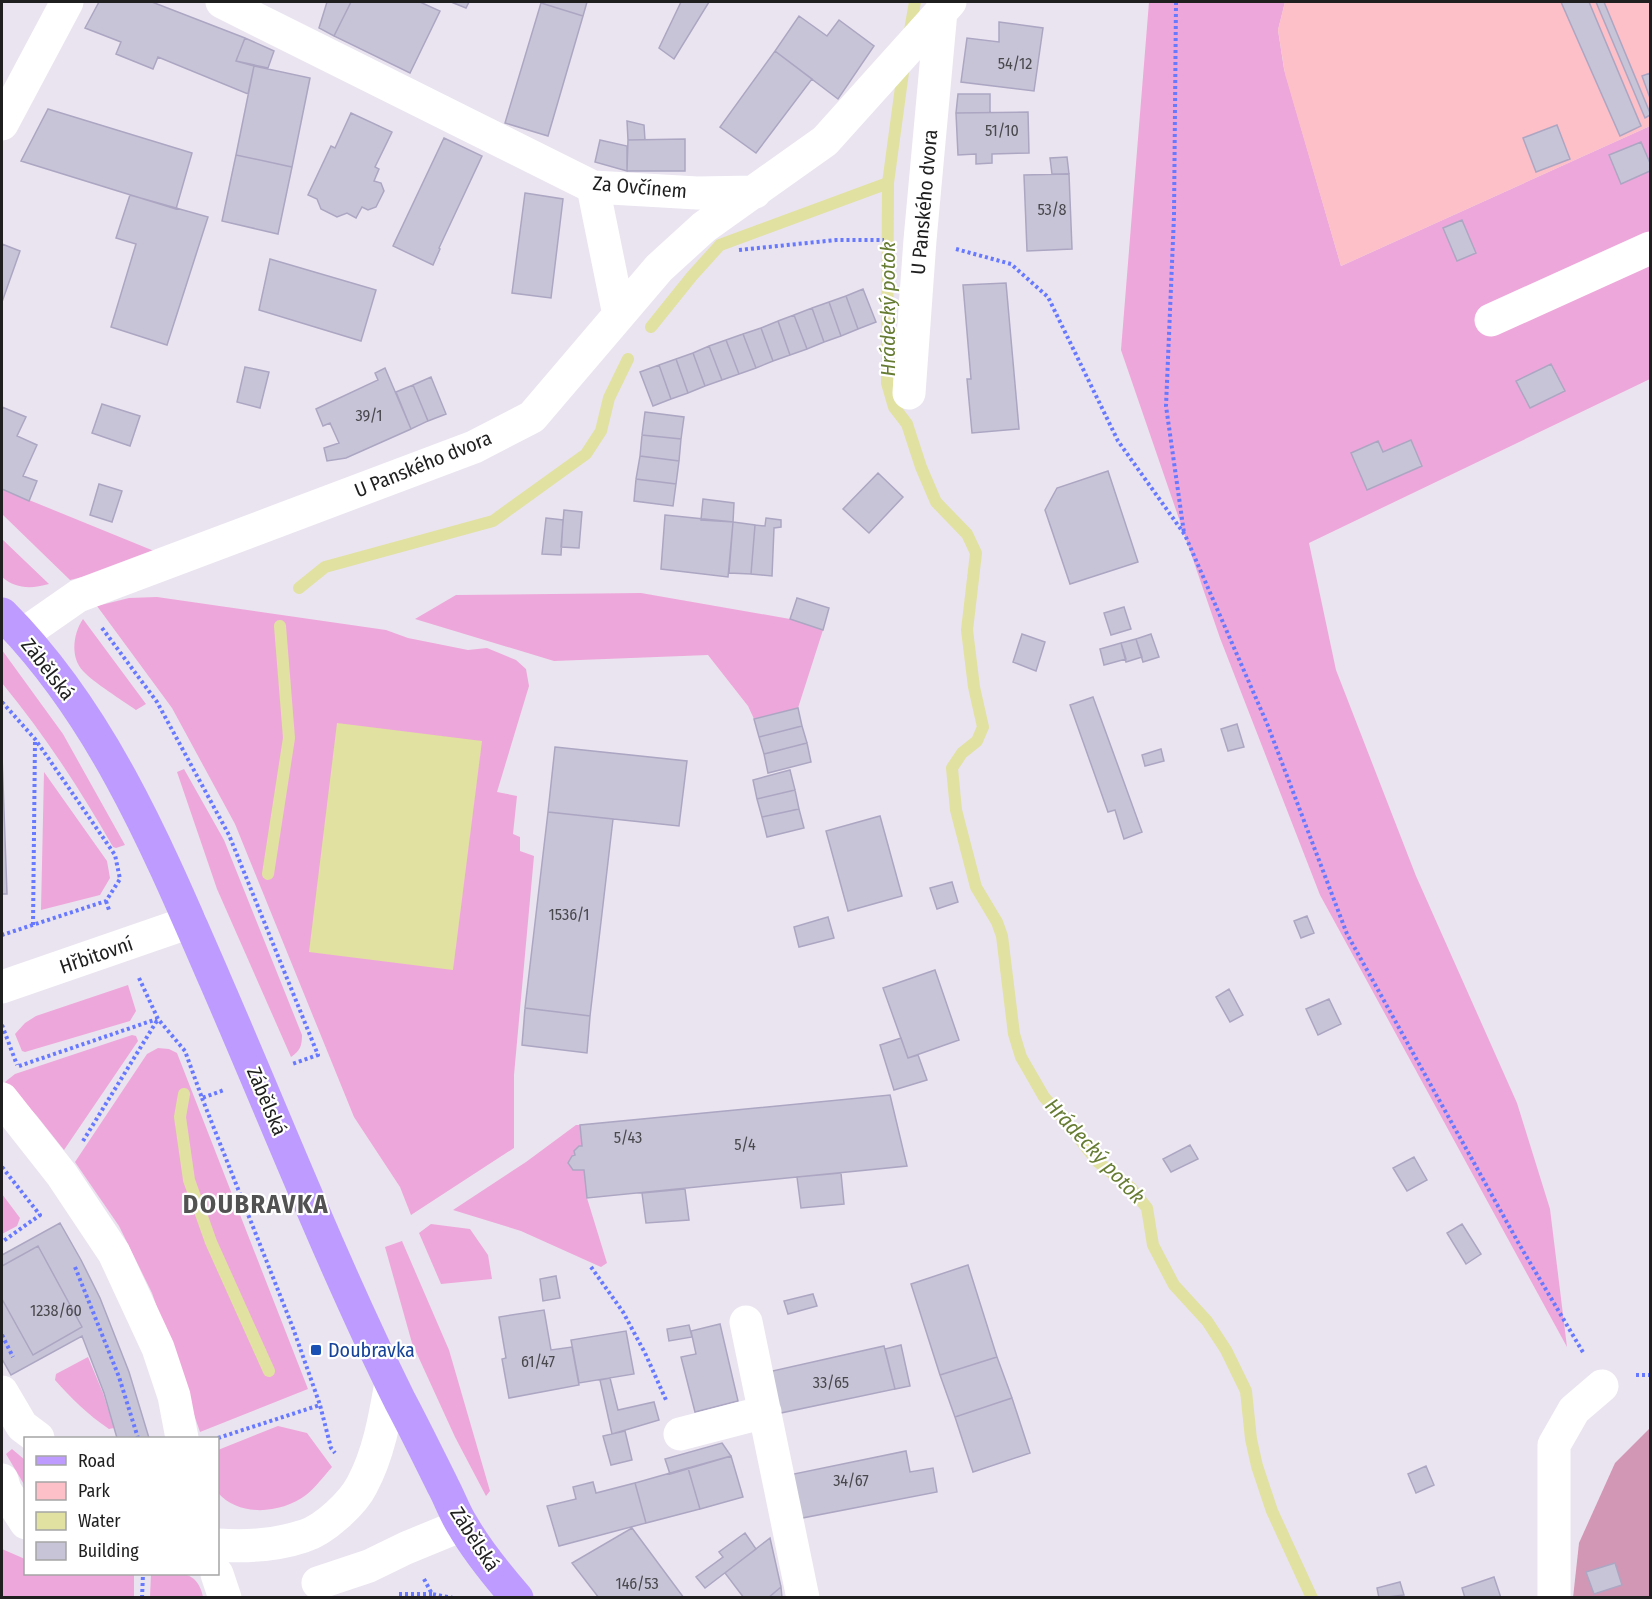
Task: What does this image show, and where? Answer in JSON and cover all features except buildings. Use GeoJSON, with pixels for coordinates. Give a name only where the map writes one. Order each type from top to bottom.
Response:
{"type":"FeatureCollection","features":[{"type":"Feature","properties":{"kind":"main road","name":"Zábělská"},"geometry":{"type":"LineString","coordinates":[[12,624],[69,693],[103,745],[145,824],[391,1383],[462,1525],[489,1565],[517,1598]]}},
{"type":"Feature","properties":{"kind":"street"},"geometry":{"type":"LineString","coordinates":[[2,124],[67,2]]}},
{"type":"Feature","properties":{"kind":"street","name":"Za Ovčínem"},"geometry":{"type":"LineString","coordinates":[[222,2],[593,187],[697,193],[755,192]]}},
{"type":"Feature","properties":{"kind":"street"},"geometry":{"type":"LineString","coordinates":[[755,192],[825,141],[940,13]]}},
{"type":"Feature","properties":{"kind":"street","name":"U Panského dvora"},"geometry":{"type":"LineString","coordinates":[[909,393],[940,13]]}},
{"type":"Feature","properties":{"kind":"street"},"geometry":{"type":"LineString","coordinates":[[593,187],[619,315]]}},
{"type":"Feature","properties":{"kind":"street","name":"U Panského dvora"},"geometry":{"type":"LineString","coordinates":[[12,624],[78,596],[484,442],[532,417],[659,268],[704,227],[755,192]]}},
{"type":"Feature","properties":{"kind":"street"},"geometry":{"type":"LineString","coordinates":[[1491,320],[1650,248]]}},
{"type":"Feature","properties":{"kind":"street","name":"Hřbitovní"},"geometry":{"type":"LineString","coordinates":[[2,987],[190,922]]}},
{"type":"Feature","properties":{"kind":"street"},"geometry":{"type":"LineString","coordinates":[[6,1085],[114,1253],[158,1348],[174,1396],[182,1437]]}},
{"type":"Feature","properties":{"kind":"street"},"geometry":{"type":"LineString","coordinates":[[746,1322],[803,1598]]}},
{"type":"Feature","properties":{"kind":"street"},"geometry":{"type":"LineString","coordinates":[[219,1530],[233,1546],[306,1536],[342,1511],[362,1486],[379,1444],[391,1383]]}},
{"type":"Feature","properties":{"kind":"street"},"geometry":{"type":"LineString","coordinates":[[1554,1598],[1554,1445],[1574,1410],[1602,1386]]}},
{"type":"Feature","properties":{"kind":"street"},"geometry":{"type":"LineString","coordinates":[[2,1392],[22,1426],[37,1437]]}},
{"type":"Feature","properties":{"kind":"street"},"geometry":{"type":"LineString","coordinates":[[680,1434],[765,1412]]}},
{"type":"Feature","properties":{"kind":"street"},"geometry":{"type":"LineString","coordinates":[[2,1480],[5,1490],[24,1520]]}},
{"type":"Feature","properties":{"kind":"street"},"geometry":{"type":"LineString","coordinates":[[318,1582],[369,1566],[462,1525]]}},
{"type":"Feature","properties":{"kind":"street"},"geometry":{"type":"LineString","coordinates":[[217,1575],[225,1598]]}},
{"type":"Feature","properties":{"kind":"path"},"geometry":{"type":"LineString","coordinates":[[1176,2],[1174,216],[1166,406],[1185,535]]}},
{"type":"Feature","properties":{"kind":"path"},"geometry":{"type":"LineString","coordinates":[[733,251],[836,240],[920,240],[1011,264],[1048,297],[1118,441],[1185,535],[1268,726],[1347,934],[1602,1386]]}},
{"type":"Feature","properties":{"kind":"path"},"geometry":{"type":"LineString","coordinates":[[78,596],[157,702],[230,835],[318,1055]]}},
{"type":"Feature","properties":{"kind":"path"},"geometry":{"type":"LineString","coordinates":[[2,702],[35,739],[115,855],[120,879],[106,901],[2,935]]}},
{"type":"Feature","properties":{"kind":"path"},"geometry":{"type":"LineString","coordinates":[[33,925],[35,739]]}},
{"type":"Feature","properties":{"kind":"path"},"geometry":{"type":"LineString","coordinates":[[2,1242],[40,1215],[158,1019],[18,1066],[6,1085]]}},
{"type":"Feature","properties":{"kind":"path"},"geometry":{"type":"LineString","coordinates":[[2,1025],[18,1066]]}},
{"type":"Feature","properties":{"kind":"path"},"geometry":{"type":"LineString","coordinates":[[202,1098],[293,1328],[320,1405]]}},
{"type":"Feature","properties":{"kind":"path"},"geometry":{"type":"LineString","coordinates":[[2,1167],[46,1224]]}},
{"type":"Feature","properties":{"kind":"path"},"geometry":{"type":"LineString","coordinates":[[70,1260],[76,1268],[119,1377],[138,1437]]}},
{"type":"Feature","properties":{"kind":"path"},"geometry":{"type":"LineString","coordinates":[[591,1267],[623,1312],[645,1353],[680,1434]]}},
{"type":"Feature","properties":{"kind":"path"},"geometry":{"type":"LineString","coordinates":[[142,1598],[143,1575]]}},
{"type":"Feature","properties":{"kind":"path"},"geometry":{"type":"LineString","coordinates":[[388,1596],[432,1594]]}},
{"type":"Feature","properties":{"kind":"shaded area"},"geometry":{"type":"Polygon","coordinates":[[[1149,2],[1285,2],[1278,30],[1284,69],[1341,266],[1650,126],[1650,379],[1309,543],[1336,670],[1416,876],[1517,1103],[1550,1209],[1567,1347],[1320,895],[1220,638],[1121,350],[1149,2]]]}},
{"type":"Feature","properties":{"kind":"shaded area"},"geometry":{"type":"Polygon","coordinates":[[[2,489],[159,553],[144,562],[70,580],[2,514],[2,489]]]}},
{"type":"Feature","properties":{"kind":"shaded area"},"geometry":{"type":"Polygon","coordinates":[[[2,539],[49,584],[24,587],[13,584],[2,577],[2,539]]]}},
{"type":"Feature","properties":{"kind":"shaded area"},"geometry":{"type":"Polygon","coordinates":[[[641,593],[790,619],[823,630],[798,708],[754,719],[748,706],[708,655],[554,661],[415,619],[456,595],[641,593]]]}},
{"type":"Feature","properties":{"kind":"shaded area"},"geometry":{"type":"Polygon","coordinates":[[[157,597],[386,630],[408,638],[468,650],[487,648],[516,660],[526,669],[529,686],[497,792],[517,796],[513,834],[520,837],[520,851],[534,856],[514,1075],[514,1148],[411,1215],[400,1187],[354,1117],[235,824],[172,708],[97,606],[129,598],[157,597]]]}},
{"type":"Feature","properties":{"kind":"shaded area"},"geometry":{"type":"Polygon","coordinates":[[[83,619],[146,704],[136,710],[83,671],[76,659],[74,645],[83,619]]]}},
{"type":"Feature","properties":{"kind":"shaded area"},"geometry":{"type":"Polygon","coordinates":[[[2,650],[63,734],[125,845],[113,847],[61,762],[2,683],[2,650]]]}},
{"type":"Feature","properties":{"kind":"shaded area"},"geometry":{"type":"Polygon","coordinates":[[[184,769],[224,840],[302,1035],[300,1048],[291,1057],[217,889],[177,772],[184,769]]]}},
{"type":"Feature","properties":{"kind":"shaded area"},"geometry":{"type":"Polygon","coordinates":[[[44,772],[107,861],[110,878],[100,895],[41,910],[44,772]]]}},
{"type":"Feature","properties":{"kind":"shaded area"},"geometry":{"type":"Polygon","coordinates":[[[128,985],[136,1011],[130,1021],[22,1051],[15,1034],[25,1023],[36,1016],[128,985]]]}},
{"type":"Feature","properties":{"kind":"shaded area"},"geometry":{"type":"Polygon","coordinates":[[[132,1035],[136,1036],[138,1041],[64,1150],[37,1116],[5,1082],[15,1074],[132,1035]]]}},
{"type":"Feature","properties":{"kind":"shaded area"},"geometry":{"type":"Polygon","coordinates":[[[158,1048],[169,1049],[177,1053],[308,1389],[200,1432],[152,1293],[119,1226],[75,1162],[147,1054],[158,1048]]]}},
{"type":"Feature","properties":{"kind":"shaded area"},"geometry":{"type":"Polygon","coordinates":[[[576,1125],[580,1125],[582,1146],[574,1151],[575,1155],[568,1164],[573,1170],[584,1170],[587,1198],[607,1263],[601,1267],[521,1231],[453,1210],[526,1162],[576,1125]]]}},
{"type":"Feature","properties":{"kind":"shaded area"},"geometry":{"type":"Polygon","coordinates":[[[2,1194],[20,1218],[17,1226],[2,1234],[2,1194]]]}},
{"type":"Feature","properties":{"kind":"shaded area"},"geometry":{"type":"Polygon","coordinates":[[[431,1224],[470,1229],[488,1255],[492,1279],[441,1284],[419,1233],[431,1224]]]}},
{"type":"Feature","properties":{"kind":"shaded area"},"geometry":{"type":"Polygon","coordinates":[[[402,1241],[449,1350],[490,1491],[486,1496],[455,1437],[412,1343],[385,1247],[402,1241]]]}},
{"type":"Feature","properties":{"kind":"shaded area"},"geometry":{"type":"Polygon","coordinates":[[[88,1357],[114,1428],[109,1429],[94,1418],[55,1380],[56,1374],[88,1357]]]}},
{"type":"Feature","properties":{"kind":"shaded area"},"geometry":{"type":"Polygon","coordinates":[[[278,1426],[307,1433],[332,1467],[306,1495],[296,1501],[273,1509],[249,1509],[227,1501],[219,1494],[219,1450],[278,1426]]]}},
{"type":"Feature","properties":{"kind":"shaded area"},"geometry":{"type":"Polygon","coordinates":[[[1650,1428],[1650,1597],[1573,1598],[1579,1543],[1615,1463],[1650,1428]]]}},
{"type":"Feature","properties":{"kind":"shaded area"},"geometry":{"type":"Polygon","coordinates":[[[12,1449],[24,1459],[24,1484],[6,1454],[12,1449]]]}},
{"type":"Feature","properties":{"kind":"shaded area"},"geometry":{"type":"Polygon","coordinates":[[[2,1549],[24,1559],[24,1575],[134,1575],[134,1597],[2,1597],[2,1549]]]}},
{"type":"Feature","properties":{"kind":"shaded area"},"geometry":{"type":"Polygon","coordinates":[[[151,1575],[186,1575],[196,1581],[203,1597],[150,1597],[151,1575]]]}},
{"type":"Feature","properties":{"kind":"green space"},"geometry":{"type":"Polygon","coordinates":[[[1285,2],[1650,2],[1650,126],[1341,266],[1285,74],[1278,30],[1285,2]]]}},
{"type":"Feature","properties":{"kind":"water"},"geometry":{"type":"Polygon","coordinates":[[[337,723],[482,741],[453,970],[309,952],[337,723]]]}},
{"type":"Feature","properties":{"kind":"waterway","name":"Hrádecký potok"},"geometry":{"type":"LineString","coordinates":[[909,36],[915,2]]}},
{"type":"Feature","properties":{"kind":"waterway","name":"Hrádecký potok"},"geometry":{"type":"LineString","coordinates":[[904,65],[888,183],[887,383],[894,407],[907,424],[921,467],[936,502],[967,534],[976,553],[967,630],[974,687],[983,727],[977,741],[962,753],[952,768],[956,810],[976,887],[997,922],[1002,936],[1014,1034],[1021,1057],[1044,1097],[1098,1162],[1131,1188],[1147,1208],[1153,1245],[1174,1285],[1207,1321],[1226,1350],[1246,1391],[1251,1439],[1257,1466],[1272,1511],[1312,1598]]}},
{"type":"Feature","properties":{"kind":"waterway"},"geometry":{"type":"LineString","coordinates":[[651,327],[720,245],[888,183]]}},
{"type":"Feature","properties":{"kind":"waterway"},"geometry":{"type":"LineString","coordinates":[[299,588],[325,567],[493,521],[586,454],[601,431],[609,398],[628,359]]}},
{"type":"Feature","properties":{"kind":"waterway"},"geometry":{"type":"LineString","coordinates":[[268,874],[289,738],[280,626]]}},
{"type":"Feature","properties":{"kind":"waterway"},"geometry":{"type":"LineString","coordinates":[[184,1094],[180,1117],[189,1180],[211,1242],[269,1371]]}},
{"type":"Feature","properties":{"kind":"place","name":"Doubravka"},"geometry":{"type":"Point","coordinates":[316,1350]}},
{"type":"Feature","properties":{"kind":"district","name":"DOUBRAVKA"},"geometry":{"type":"Point","coordinates":[256,1204]}}]}
